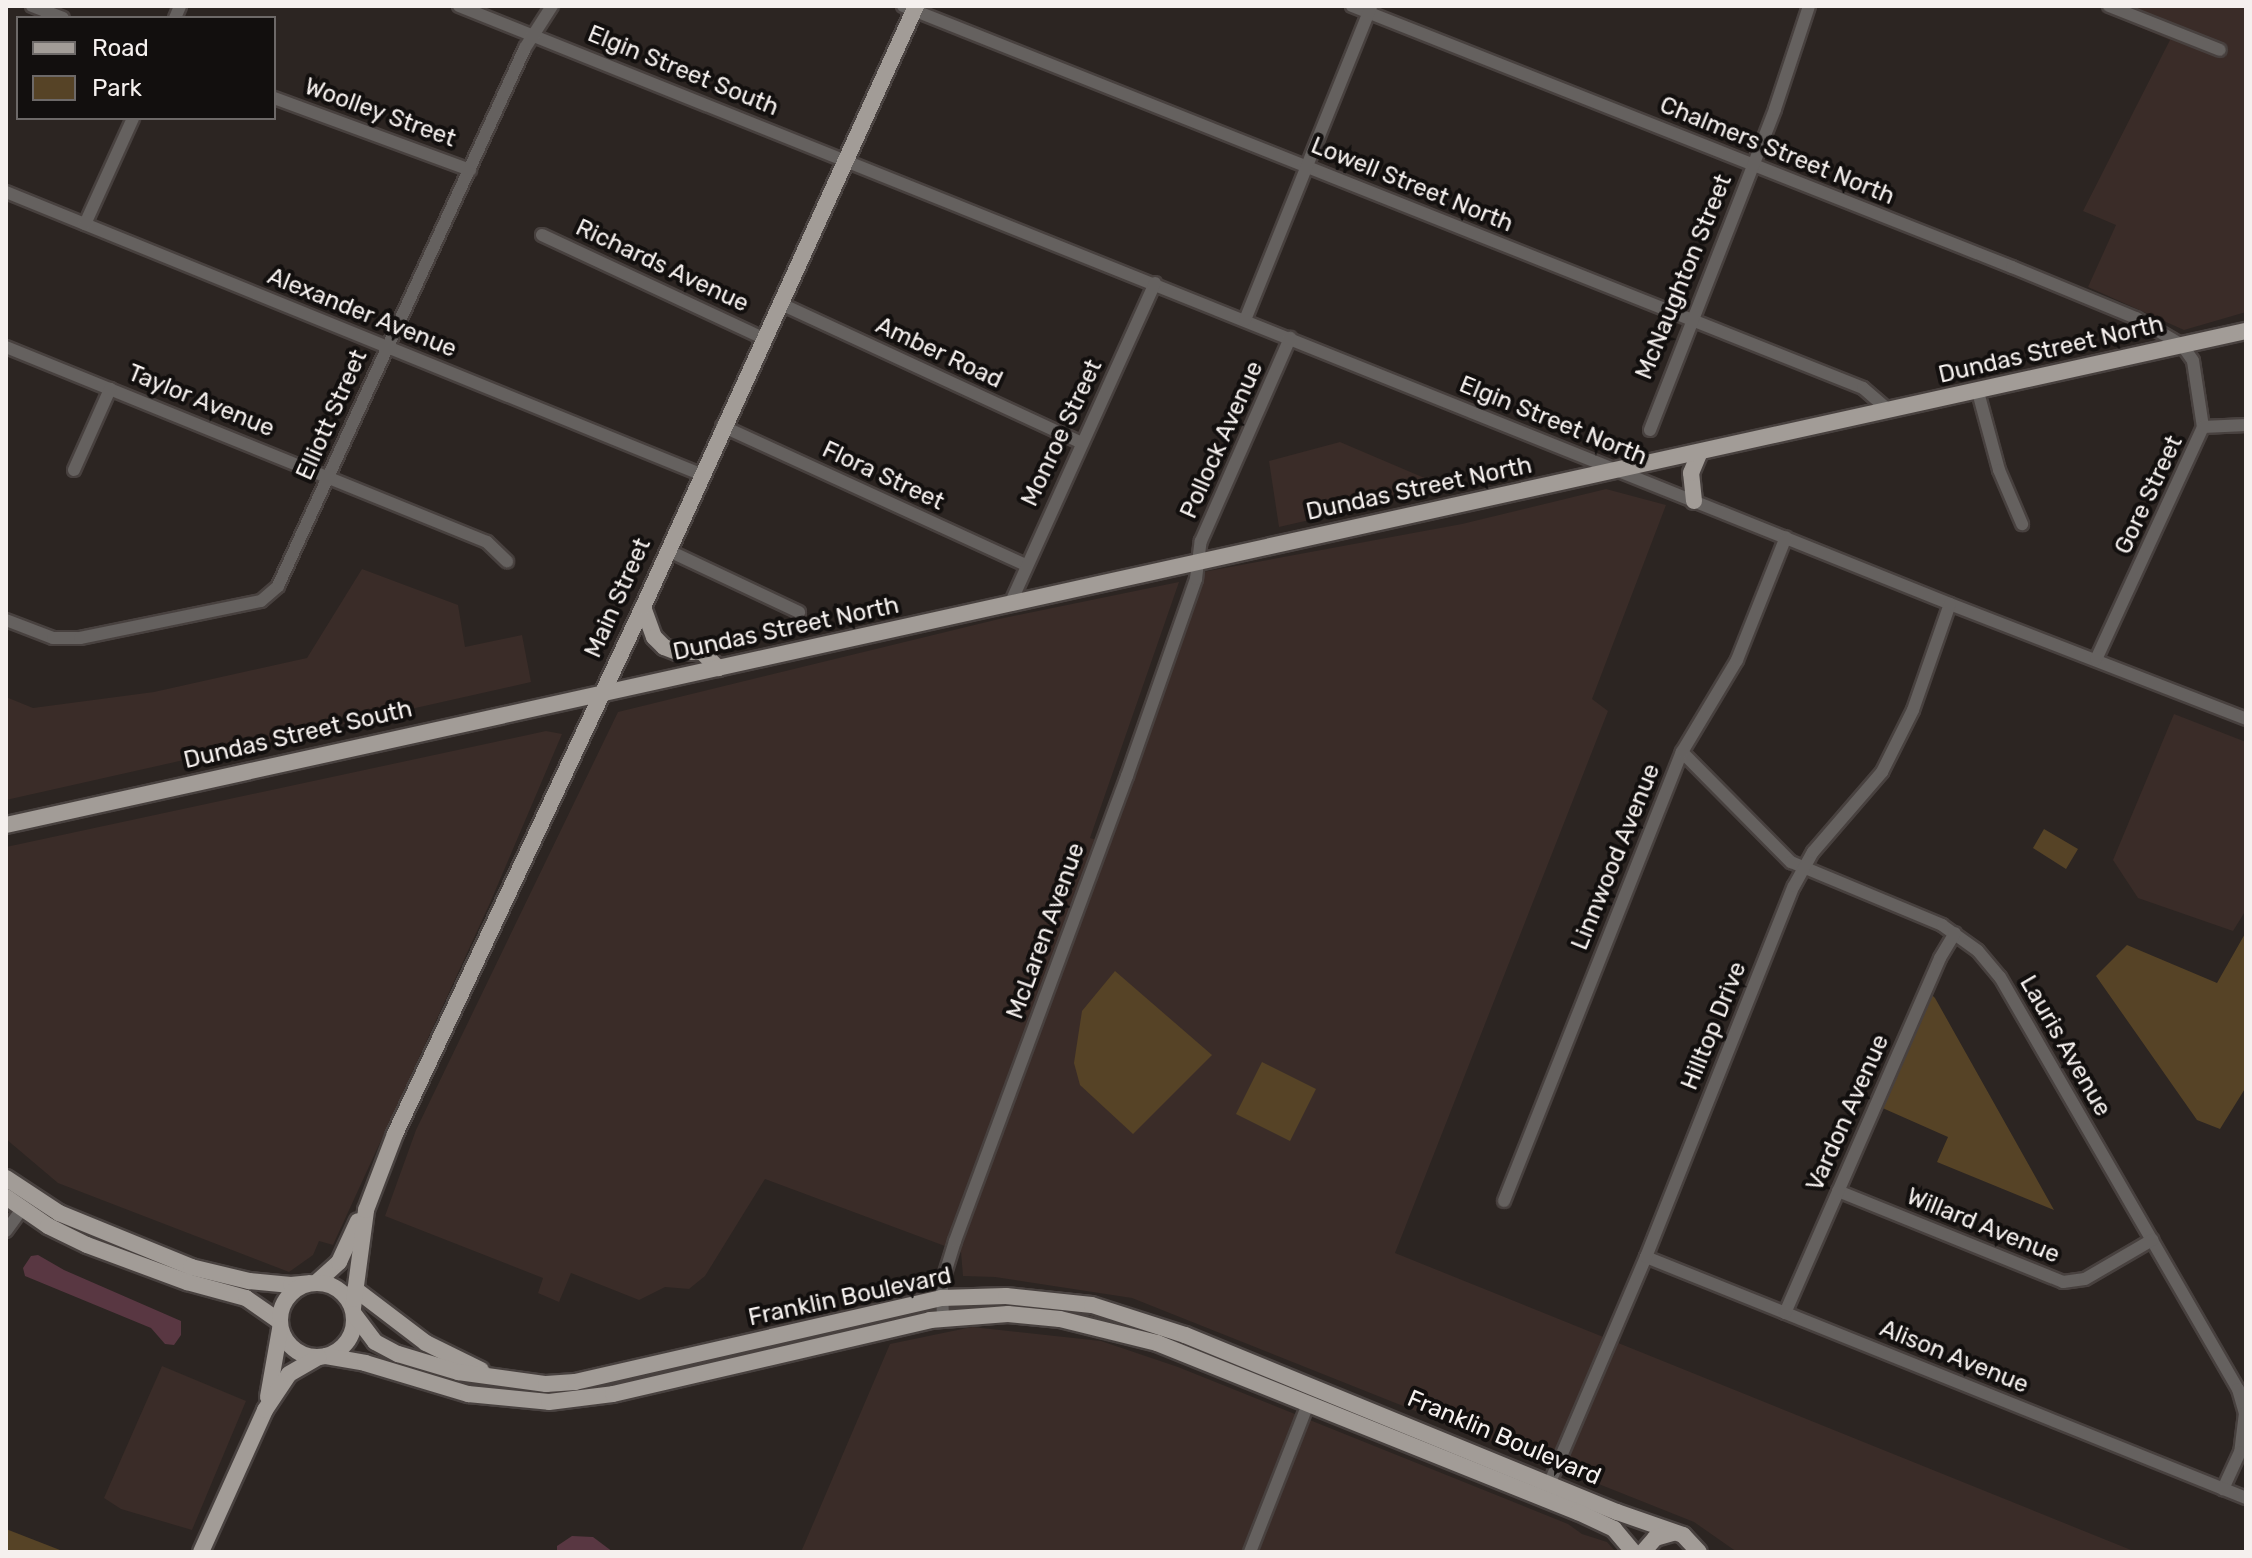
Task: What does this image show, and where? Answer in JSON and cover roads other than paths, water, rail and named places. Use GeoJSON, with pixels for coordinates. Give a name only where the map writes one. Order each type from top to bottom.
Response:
{"type":"FeatureCollection","features":[{"type":"Feature","properties":{"kind":"main road","name":"Main Street"},"geometry":{"type":"LineString","coordinates":[[313,1282],[339,1262],[366,1210],[395,1134],[643,607],[911,8]]}},
{"type":"Feature","properties":{"kind":"main road","name":"Dundas Street North"},"geometry":{"type":"LineString","coordinates":[[601,692],[878,635],[1011,602],[1699,454],[2246,331]]}},
{"type":"Feature","properties":{"kind":"main road"},"geometry":{"type":"LineString","coordinates":[[1694,501],[1691,473],[1699,454]]}},
{"type":"Feature","properties":{"kind":"main road"},"geometry":{"type":"LineString","coordinates":[[643,607],[660,643],[677,652],[702,652],[718,668]]}},
{"type":"Feature","properties":{"kind":"main road","name":"Dundas Street South"},"geometry":{"type":"LineString","coordinates":[[6,825],[601,692]]}},
{"type":"Feature","properties":{"kind":"main road"},"geometry":{"type":"LineString","coordinates":[[6,1178],[59,1213],[191,1267],[263,1283],[313,1282],[340,1290],[353,1311],[347,1341],[289,1374],[265,1410],[201,1552]]}},
{"type":"Feature","properties":{"kind":"main road"},"geometry":{"type":"LineString","coordinates":[[6,1197],[21,1210],[61,1232],[127,1261],[246,1298],[280,1325],[299,1353],[322,1356]]}},
{"type":"Feature","properties":{"kind":"main road","name":"Main Street"},"geometry":{"type":"LineString","coordinates":[[353,1311],[366,1210]]}},
{"type":"Feature","properties":{"kind":"main road"},"geometry":{"type":"LineString","coordinates":[[265,1410],[284,1301],[291,1293],[313,1282]]}},
{"type":"Feature","properties":{"kind":"main road"},"geometry":{"type":"LineString","coordinates":[[355,1289],[435,1348],[504,1380]]}},
{"type":"Feature","properties":{"kind":"main road","name":"Franklin Boulevard"},"geometry":{"type":"LineString","coordinates":[[353,1311],[364,1331],[385,1348],[458,1372],[504,1380],[575,1382],[941,1298],[1050,1299],[1145,1319],[1692,1540],[1699,1552]]}},
{"type":"Feature","properties":{"kind":"main road","name":"Franklin Boulevard"},"geometry":{"type":"LineString","coordinates":[[322,1356],[365,1363],[468,1394],[549,1402],[613,1394],[943,1318],[1008,1314],[1060,1319],[1117,1330],[1578,1512],[1614,1529],[1633,1552]]}},
{"type":"Feature","properties":{"kind":"main road"},"geometry":{"type":"LineString","coordinates":[[1643,1552],[1655,1538],[1673,1533]]}},
{"type":"Feature","properties":{"kind":"street"},"geometry":{"type":"LineString","coordinates":[[32,6],[58,16]]}},
{"type":"Feature","properties":{"kind":"street","name":"Elgin Street South"},"geometry":{"type":"LineString","coordinates":[[459,6],[845,159]]}},
{"type":"Feature","properties":{"kind":"street","name":"Elliott Street"},"geometry":{"type":"LineString","coordinates":[[6,620],[65,640],[261,601],[278,586],[525,48],[552,6]]}},
{"type":"Feature","properties":{"kind":"street","name":"Chalmers Street North"},"geometry":{"type":"LineString","coordinates":[[1352,6],[1370,9],[2136,318],[2182,345]]}},
{"type":"Feature","properties":{"kind":"street","name":"McNaughton Street"},"geometry":{"type":"LineString","coordinates":[[1650,430],[1752,165],[1809,6]]}},
{"type":"Feature","properties":{"kind":"street","name":"Lowell Street North"},"geometry":{"type":"LineString","coordinates":[[911,8],[1867,390],[1888,410]]}},
{"type":"Feature","properties":{"kind":"street"},"geometry":{"type":"LineString","coordinates":[[2117,8],[2220,50]]}},
{"type":"Feature","properties":{"kind":"street"},"geometry":{"type":"LineString","coordinates":[[1245,320],[1370,9]]}},
{"type":"Feature","properties":{"kind":"street","name":"Woolley Street"},"geometry":{"type":"LineString","coordinates":[[276,99],[470,170]]}},
{"type":"Feature","properties":{"kind":"street"},"geometry":{"type":"LineString","coordinates":[[85,224],[132,120]]}},
{"type":"Feature","properties":{"kind":"street","name":"Elgin Street North"},"geometry":{"type":"LineString","coordinates":[[845,159],[1950,604],[2246,719]]}},
{"type":"Feature","properties":{"kind":"street","name":"Alexander Avenue"},"geometry":{"type":"LineString","coordinates":[[6,192],[700,474]]}},
{"type":"Feature","properties":{"kind":"street","name":"Richards Avenue"},"geometry":{"type":"LineString","coordinates":[[542,235],[763,338]]}},
{"type":"Feature","properties":{"kind":"street","name":"Monroe Street"},"geometry":{"type":"LineString","coordinates":[[1011,602],[1025,565],[1155,283]]}},
{"type":"Feature","properties":{"kind":"street","name":"Amber Road"},"geometry":{"type":"LineString","coordinates":[[779,303],[1082,443]]}},
{"type":"Feature","properties":{"kind":"street","name":"Pollock Avenue"},"geometry":{"type":"LineString","coordinates":[[1198,561],[1201,541],[1290,338]]}},
{"type":"Feature","properties":{"kind":"street","name":"Gore Street"},"geometry":{"type":"LineString","coordinates":[[2096,660],[2203,427],[2193,361],[2182,345]]}},
{"type":"Feature","properties":{"kind":"street","name":"Taylor Avenue"},"geometry":{"type":"LineString","coordinates":[[6,347],[487,542],[507,561]]}},
{"type":"Feature","properties":{"kind":"street"},"geometry":{"type":"LineString","coordinates":[[74,470],[110,389]]}},
{"type":"Feature","properties":{"kind":"street"},"geometry":{"type":"LineString","coordinates":[[1978,392],[1999,470],[2022,524]]}},
{"type":"Feature","properties":{"kind":"street"},"geometry":{"type":"LineString","coordinates":[[2203,427],[2246,425]]}},
{"type":"Feature","properties":{"kind":"street","name":"Flora Street"},"geometry":{"type":"LineString","coordinates":[[722,426],[1025,565]]}},
{"type":"Feature","properties":{"kind":"street","name":"Linnwood Avenue"},"geometry":{"type":"LineString","coordinates":[[1504,1201],[1682,752],[1737,660],[1786,537]]}},
{"type":"Feature","properties":{"kind":"street"},"geometry":{"type":"LineString","coordinates":[[667,550],[799,612]]}},
{"type":"Feature","properties":{"kind":"street","name":"McLaren Avenue"},"geometry":{"type":"LineString","coordinates":[[943,1318],[941,1298],[955,1241],[1127,776],[1196,579],[1198,561]]}},
{"type":"Feature","properties":{"kind":"street","name":"Hilltop Drive"},"geometry":{"type":"LineString","coordinates":[[1550,1482],[1646,1257],[1802,869],[1882,772],[1913,710],[1950,604]]}},
{"type":"Feature","properties":{"kind":"street","name":"Lauris Avenue"},"geometry":{"type":"LineString","coordinates":[[1682,752],[1791,862],[1955,933],[1978,951],[2000,977],[2238,1389],[2245,1413],[2240,1452],[2223,1489]]}},
{"type":"Feature","properties":{"kind":"street","name":"Vardon Avenue"},"geometry":{"type":"LineString","coordinates":[[1785,1313],[1940,958],[1955,933]]}},
{"type":"Feature","properties":{"kind":"street","name":"Willard Avenue"},"geometry":{"type":"LineString","coordinates":[[1838,1191],[2063,1282],[2085,1279],[2152,1240]]}},
{"type":"Feature","properties":{"kind":"street"},"geometry":{"type":"LineString","coordinates":[[6,1231],[21,1210]]}},
{"type":"Feature","properties":{"kind":"street","name":"Alison Avenue"},"geometry":{"type":"LineString","coordinates":[[1646,1257],[2246,1498]]}},
{"type":"Feature","properties":{"kind":"street"},"geometry":{"type":"LineString","coordinates":[[1250,1552],[1308,1404]]}}]}
